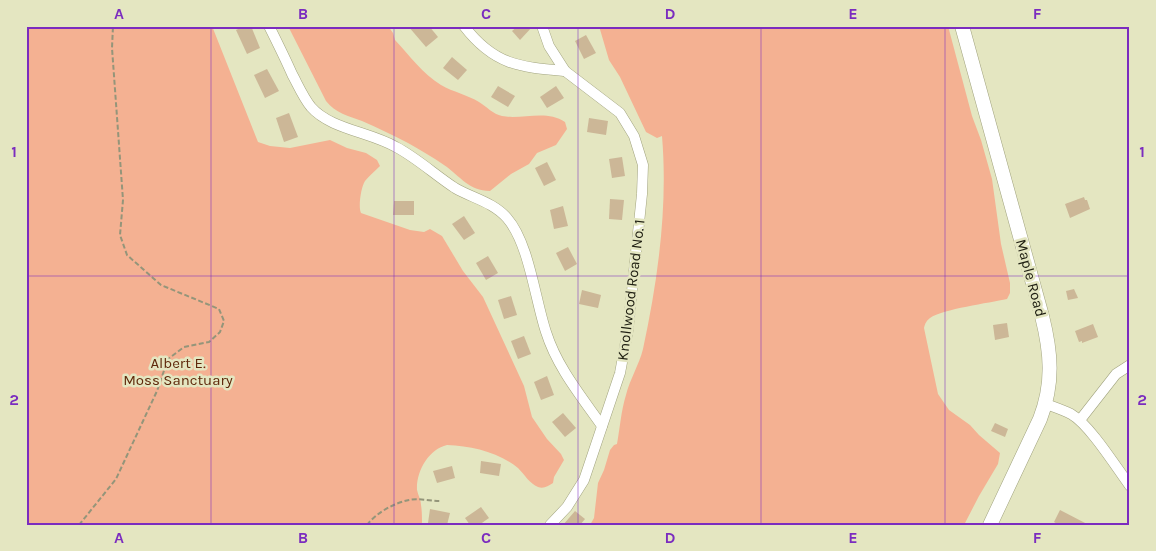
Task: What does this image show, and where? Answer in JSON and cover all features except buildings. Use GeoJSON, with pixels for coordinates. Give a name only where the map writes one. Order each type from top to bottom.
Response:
{"type":"FeatureCollection","features":[{"type":"Feature","properties":{"kind":"street"},"geometry":{"type":"LineString","coordinates":[[269,26],[303,96],[319,114],[329,121],[397,147],[462,192],[484,202],[505,216],[515,230],[526,256],[552,349],[569,379],[602,426]]}},
{"type":"Feature","properties":{"kind":"street"},"geometry":{"type":"LineString","coordinates":[[464,26],[490,52],[505,61],[535,68],[565,71]]}},
{"type":"Feature","properties":{"kind":"street","name":"Knollwood Road No. 1"},"geometry":{"type":"LineString","coordinates":[[542,26],[549,46],[565,71],[620,113],[634,136],[643,165],[640,220],[625,351],[584,480],[566,507],[550,525]]}},
{"type":"Feature","properties":{"kind":"street","name":"Maple Road"},"geometry":{"type":"LineString","coordinates":[[962,26],[1048,343],[1050,373],[1046,404],[990,525]]}},
{"type":"Feature","properties":{"kind":"street"},"geometry":{"type":"LineString","coordinates":[[1080,420],[1116,374],[1130,365]]}},
{"type":"Feature","properties":{"kind":"street"},"geometry":{"type":"LineString","coordinates":[[1046,404],[1080,420],[1105,450],[1130,486]]}},
{"type":"Feature","properties":{"kind":"path"},"geometry":{"type":"LineString","coordinates":[[79,525],[116,480],[158,391],[168,359],[184,347],[209,342],[220,332],[224,321],[219,309],[161,284],[127,255],[120,235],[123,200],[112,48],[113,26]]}},
{"type":"Feature","properties":{"kind":"path"},"geometry":{"type":"LineString","coordinates":[[367,525],[390,507],[409,500],[441,501]]}},
{"type":"Feature","properties":{"kind":"green space","name":"Albert E. Moss Sanctuary"},"geometry":{"type":"Polygon","coordinates":[[[26,26],[212,26],[258,142],[270,146],[290,148],[330,140],[347,148],[366,153],[377,160],[380,166],[365,181],[362,188],[361,213],[410,230],[424,232],[430,229],[442,236],[463,271],[483,297],[524,386],[532,417],[564,460],[554,477],[553,483],[540,488],[535,486],[518,468],[502,458],[475,448],[447,445],[429,456],[421,468],[417,490],[421,503],[422,525],[26,525],[26,26]]]}},
{"type":"Feature","properties":{"kind":"green space"},"geometry":{"type":"Polygon","coordinates":[[[288,26],[388,26],[395,40],[411,58],[441,85],[475,100],[499,115],[510,117],[550,116],[565,122],[567,129],[556,145],[537,153],[529,164],[511,174],[490,191],[470,186],[440,162],[408,143],[342,114],[330,105],[326,101],[288,26]]]}},
{"type":"Feature","properties":{"kind":"green space"},"geometry":{"type":"Polygon","coordinates":[[[599,26],[948,26],[972,116],[992,179],[1001,244],[1010,283],[1010,293],[1007,299],[955,309],[936,315],[928,320],[924,328],[938,394],[949,410],[970,425],[1000,453],[998,464],[964,525],[590,525],[594,518],[598,483],[610,450],[617,444],[624,401],[643,349],[657,270],[664,189],[662,136],[657,138],[646,132],[620,77],[609,60],[599,26]]]}}]}
